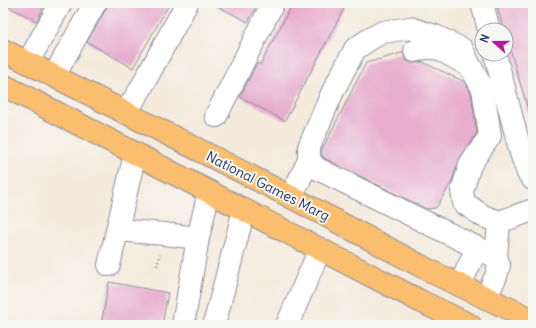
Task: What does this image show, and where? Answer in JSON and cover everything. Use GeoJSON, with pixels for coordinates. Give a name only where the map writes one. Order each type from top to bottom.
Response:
{"type":"FeatureCollection","features":[{"type":"Feature","properties":{"kind":"main road","name":"National Games Marg"},"geometry":{"type":"LineString","coordinates":[[3,50],[291,197],[436,274],[533,320]]}},
{"type":"Feature","properties":{"kind":"main road"},"geometry":{"type":"LineString","coordinates":[[3,85],[464,324]]}},
{"type":"Feature","properties":{"kind":"street"},"geometry":{"type":"LineString","coordinates":[[28,62],[61,3]]}},
{"type":"Feature","properties":{"kind":"street"},"geometry":{"type":"LineString","coordinates":[[54,76],[95,3]]}},
{"type":"Feature","properties":{"kind":"street"},"geometry":{"type":"LineString","coordinates":[[125,113],[140,90],[187,3]]}},
{"type":"Feature","properties":{"kind":"street"},"geometry":{"type":"LineString","coordinates":[[216,116],[273,3]]}},
{"type":"Feature","properties":{"kind":"street"},"geometry":{"type":"LineString","coordinates":[[482,3],[487,22]]}},
{"type":"Feature","properties":{"kind":"street"},"geometry":{"type":"LineString","coordinates":[[291,197],[309,160],[309,147],[333,91],[355,49],[383,32],[410,28],[435,36],[462,50],[483,89],[490,136],[470,166],[462,191],[464,202],[483,216],[499,222],[533,210]]}},
{"type":"Feature","properties":{"kind":"street"},"geometry":{"type":"LineString","coordinates":[[415,51],[425,48],[437,48],[470,66]]}},
{"type":"Feature","properties":{"kind":"street"},"geometry":{"type":"LineString","coordinates":[[497,62],[521,153],[528,173],[533,179]]}},
{"type":"Feature","properties":{"kind":"street"},"geometry":{"type":"LineString","coordinates":[[109,265],[135,154]]}},
{"type":"Feature","properties":{"kind":"street"},"geometry":{"type":"LineString","coordinates":[[309,160],[316,168],[496,257]]}},
{"type":"Feature","properties":{"kind":"street"},"geometry":{"type":"LineString","coordinates":[[183,325],[198,238],[209,192]]}},
{"type":"Feature","properties":{"kind":"street"},"geometry":{"type":"LineString","coordinates":[[214,325],[244,210]]}},
{"type":"Feature","properties":{"kind":"street"},"geometry":{"type":"LineString","coordinates":[[486,298],[499,266],[496,257],[499,222]]}},
{"type":"Feature","properties":{"kind":"street"},"geometry":{"type":"LineString","coordinates":[[117,230],[198,238]]}},
{"type":"Feature","properties":{"kind":"street"},"geometry":{"type":"LineString","coordinates":[[460,285],[477,248]]}},
{"type":"Feature","properties":{"kind":"street"},"geometry":{"type":"LineString","coordinates":[[287,325],[320,249]]}},
{"type":"Feature","properties":{"kind":"building"},"geometry":{"type":"Polygon","coordinates":[[[3,3],[45,3],[37,21],[3,3]]]}},
{"type":"Feature","properties":{"kind":"building"},"geometry":{"type":"Polygon","coordinates":[[[107,3],[170,3],[133,68],[87,42],[106,9],[107,3]]]}},
{"type":"Feature","properties":{"kind":"building"},"geometry":{"type":"Polygon","coordinates":[[[211,3],[258,3],[248,22],[211,3]]]}},
{"type":"Feature","properties":{"kind":"building"},"geometry":{"type":"Polygon","coordinates":[[[293,3],[347,3],[285,121],[240,97],[257,63],[260,65],[293,3]]]}},
{"type":"Feature","properties":{"kind":"building"},"geometry":{"type":"Polygon","coordinates":[[[496,3],[533,3],[533,113],[529,113],[514,62],[514,22],[502,22],[496,3]]]}},
{"type":"Feature","properties":{"kind":"building"},"geometry":{"type":"Polygon","coordinates":[[[403,53],[406,60],[412,63],[422,62],[465,82],[471,93],[477,133],[460,158],[451,183],[436,208],[426,209],[324,158],[322,155],[322,150],[366,63],[403,53]]]}},
{"type":"Feature","properties":{"kind":"building"},"geometry":{"type":"Polygon","coordinates":[[[109,282],[168,293],[162,325],[101,325],[109,282]]]}}]}
